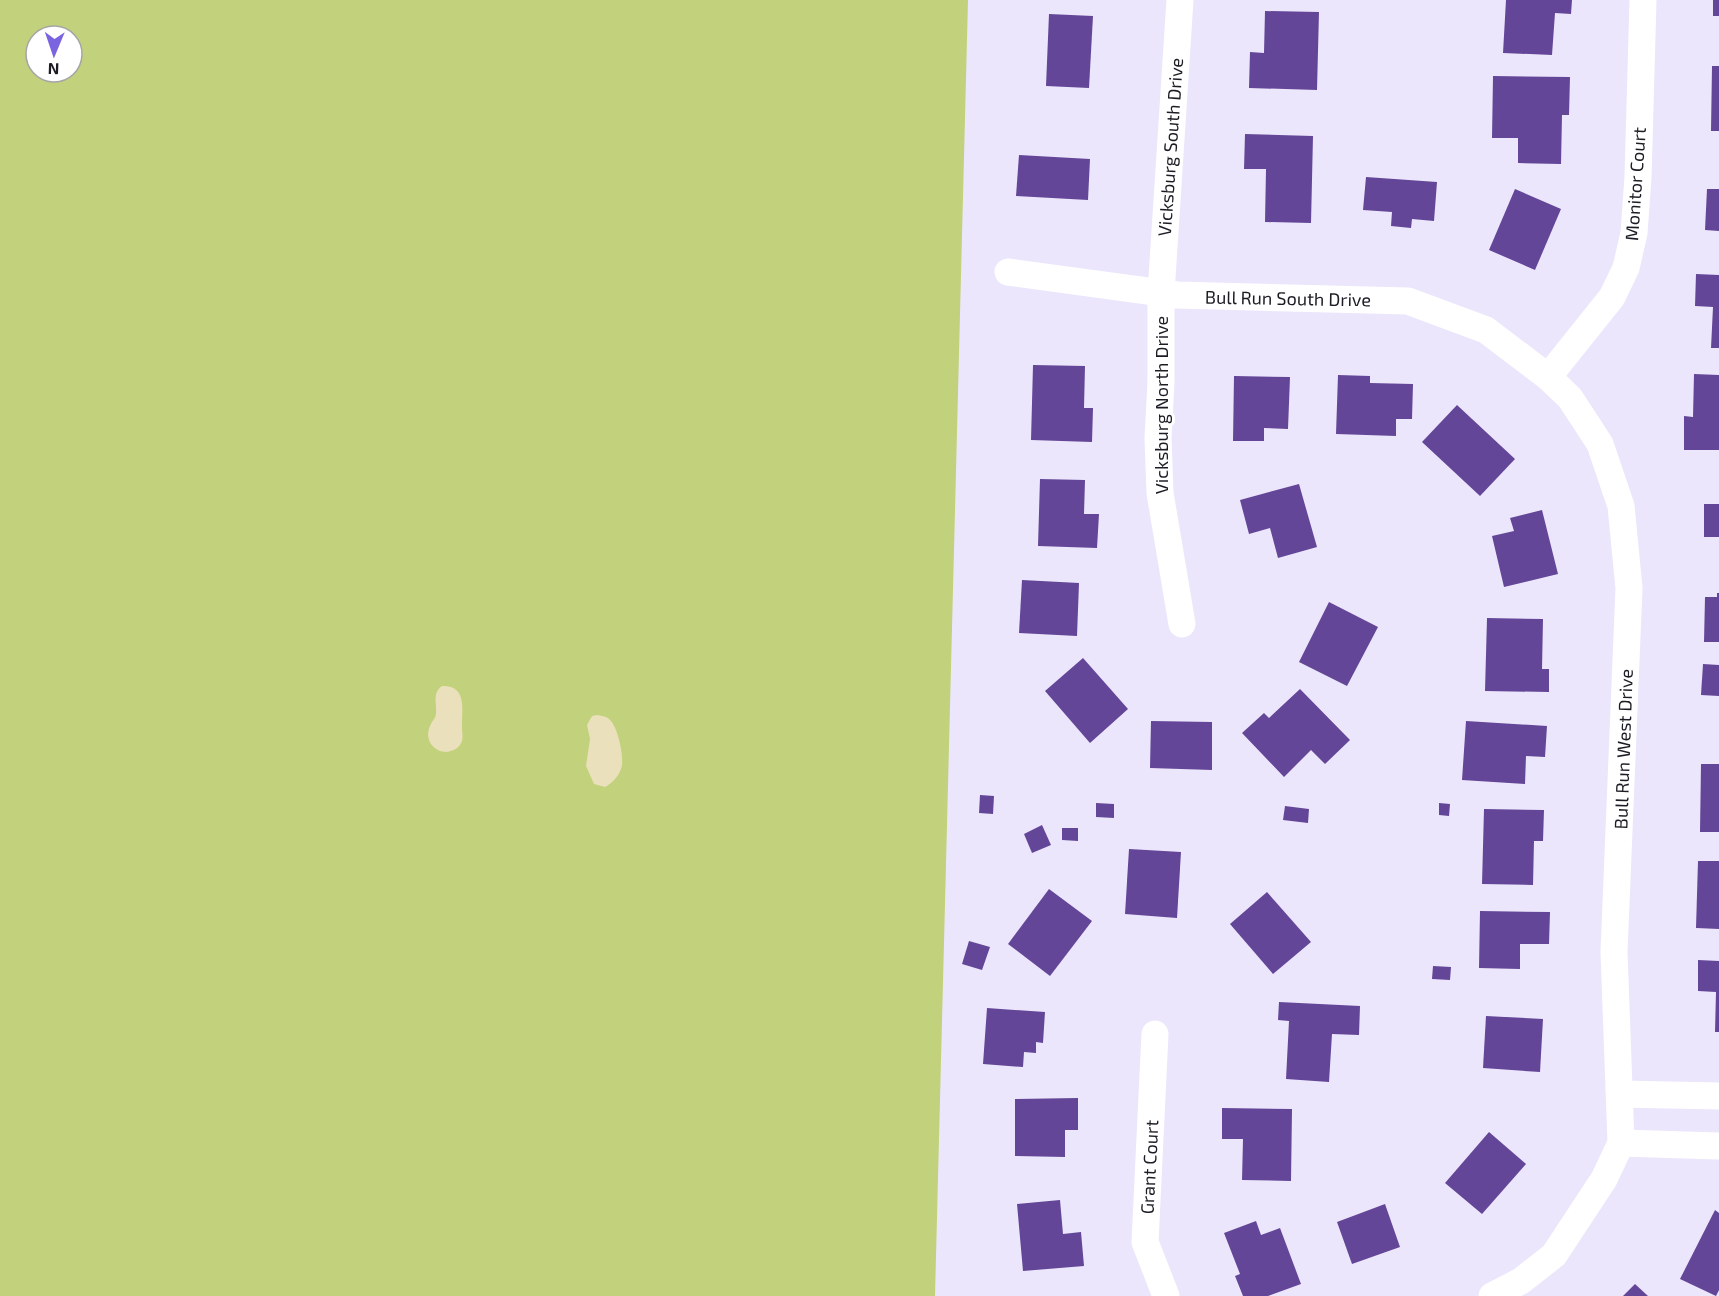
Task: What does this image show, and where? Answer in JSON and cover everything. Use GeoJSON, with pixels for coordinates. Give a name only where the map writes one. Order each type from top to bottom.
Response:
{"type":"FeatureCollection","features":[{"type":"Feature","properties":{"kind":"street","name":"Vicksburg South Drive"},"geometry":{"type":"LineString","coordinates":[[1161,293],[1180,0]]}},
{"type":"Feature","properties":{"kind":"street","name":"Monitor Court"},"geometry":{"type":"LineString","coordinates":[[1548,377],[1612,297],[1626,268],[1634,233],[1638,177],[1643,0]]}},
{"type":"Feature","properties":{"kind":"street","name":"Bull Run South Drive"},"geometry":{"type":"LineString","coordinates":[[1008,272],[1161,293],[1408,301],[1486,330],[1548,377]]}},
{"type":"Feature","properties":{"kind":"street","name":"Vicksburg North Drive"},"geometry":{"type":"LineString","coordinates":[[1161,293],[1161,382],[1158,438],[1160,493],[1182,624]]}},
{"type":"Feature","properties":{"kind":"street","name":"Bull Run West Drive"},"geometry":{"type":"LineString","coordinates":[[1548,377],[1570,398],[1600,444],[1621,506],[1629,588],[1614,952],[1621,1143]]}},
{"type":"Feature","properties":{"kind":"street","name":"Grant Court"},"geometry":{"type":"LineString","coordinates":[[1155,1034],[1145,1242],[1166,1296]]}},
{"type":"Feature","properties":{"kind":"street"},"geometry":{"type":"LineString","coordinates":[[1620,1094],[1719,1096]]}},
{"type":"Feature","properties":{"kind":"street"},"geometry":{"type":"LineString","coordinates":[[1492,1296],[1521,1281],[1554,1255],[1604,1179],[1621,1143],[1719,1146]]}},
{"type":"Feature","properties":{"kind":"green space"},"geometry":{"type":"Polygon","coordinates":[[[0,0],[968,0],[935,1296],[0,1296],[0,0]]]}},
{"type":"Feature","properties":{"kind":"sand"},"geometry":{"type":"Polygon","coordinates":[[[442,686],[456,689],[462,706],[462,741],[457,748],[447,752],[434,747],[428,736],[436,715],[436,695],[442,686]]]}},
{"type":"Feature","properties":{"kind":"sand"},"geometry":{"type":"Polygon","coordinates":[[[592,716],[604,716],[613,724],[621,751],[620,772],[605,787],[594,784],[586,766],[590,739],[587,725],[592,716]]]}},
{"type":"Feature","properties":{"kind":"building"},"geometry":{"type":"Polygon","coordinates":[[[1506,0],[1572,0],[1571,14],[1555,13],[1552,55],[1503,53],[1506,0]]]}},
{"type":"Feature","properties":{"kind":"building"},"geometry":{"type":"Polygon","coordinates":[[[1713,0],[1719,0],[1719,16],[1713,16],[1713,0]]]}},
{"type":"Feature","properties":{"kind":"building"},"geometry":{"type":"Polygon","coordinates":[[[1265,11],[1319,12],[1317,90],[1249,88],[1250,52],[1264,53],[1265,11]]]}},
{"type":"Feature","properties":{"kind":"building"},"geometry":{"type":"Polygon","coordinates":[[[1049,14],[1093,16],[1089,88],[1046,86],[1049,14]]]}},
{"type":"Feature","properties":{"kind":"building"},"geometry":{"type":"Polygon","coordinates":[[[1712,66],[1719,66],[1719,131],[1711,131],[1712,66]]]}},
{"type":"Feature","properties":{"kind":"building"},"geometry":{"type":"Polygon","coordinates":[[[1493,76],[1570,77],[1569,115],[1562,115],[1561,164],[1518,163],[1518,138],[1492,138],[1493,76]]]}},
{"type":"Feature","properties":{"kind":"building"},"geometry":{"type":"Polygon","coordinates":[[[1245,134],[1313,136],[1311,223],[1265,222],[1266,169],[1244,169],[1245,134]]]}},
{"type":"Feature","properties":{"kind":"building"},"geometry":{"type":"Polygon","coordinates":[[[1019,155],[1090,159],[1088,200],[1016,196],[1019,155]]]}},
{"type":"Feature","properties":{"kind":"building"},"geometry":{"type":"Polygon","coordinates":[[[1366,177],[1437,182],[1434,221],[1412,219],[1411,228],[1391,226],[1392,212],[1363,210],[1366,177]]]}},
{"type":"Feature","properties":{"kind":"building"},"geometry":{"type":"Polygon","coordinates":[[[1515,189],[1561,209],[1535,270],[1489,250],[1515,189]]]}},
{"type":"Feature","properties":{"kind":"building"},"geometry":{"type":"Polygon","coordinates":[[[1707,189],[1719,189],[1719,231],[1705,230],[1707,189]]]}},
{"type":"Feature","properties":{"kind":"building"},"geometry":{"type":"Polygon","coordinates":[[[1696,274],[1719,275],[1719,348],[1711,348],[1713,307],[1695,306],[1696,274]]]}},
{"type":"Feature","properties":{"kind":"building"},"geometry":{"type":"Polygon","coordinates":[[[1033,365],[1085,366],[1084,408],[1093,408],[1092,442],[1031,440],[1033,365]]]}},
{"type":"Feature","properties":{"kind":"building"},"geometry":{"type":"Polygon","coordinates":[[[1694,374],[1719,375],[1719,450],[1684,450],[1684,416],[1693,417],[1694,374]]]}},
{"type":"Feature","properties":{"kind":"building"},"geometry":{"type":"Polygon","coordinates":[[[1338,375],[1370,376],[1370,383],[1413,384],[1412,419],[1396,419],[1396,436],[1336,434],[1338,375]]]}},
{"type":"Feature","properties":{"kind":"building"},"geometry":{"type":"Polygon","coordinates":[[[1234,376],[1290,377],[1288,429],[1264,428],[1264,441],[1233,441],[1234,376]]]}},
{"type":"Feature","properties":{"kind":"building"},"geometry":{"type":"Polygon","coordinates":[[[1457,405],[1515,459],[1480,496],[1422,442],[1457,405]]]}},
{"type":"Feature","properties":{"kind":"building"},"geometry":{"type":"Polygon","coordinates":[[[1040,479],[1085,480],[1084,514],[1099,514],[1097,548],[1038,546],[1040,479]]]}},
{"type":"Feature","properties":{"kind":"building"},"geometry":{"type":"Polygon","coordinates":[[[1299,484],[1317,547],[1278,558],[1270,528],[1249,534],[1240,500],[1299,484]]]}},
{"type":"Feature","properties":{"kind":"building"},"geometry":{"type":"Polygon","coordinates":[[[1704,504],[1719,504],[1719,537],[1704,537],[1704,504]]]}},
{"type":"Feature","properties":{"kind":"building"},"geometry":{"type":"Polygon","coordinates":[[[1542,510],[1558,574],[1504,587],[1492,536],[1514,531],[1510,518],[1542,510]]]}},
{"type":"Feature","properties":{"kind":"building"},"geometry":{"type":"Polygon","coordinates":[[[1022,580],[1079,583],[1077,636],[1019,633],[1022,580]]]}},
{"type":"Feature","properties":{"kind":"building"},"geometry":{"type":"Polygon","coordinates":[[[1719,593],[1719,642],[1704,642],[1705,597],[1717,597],[1719,593]]]}},
{"type":"Feature","properties":{"kind":"building"},"geometry":{"type":"Polygon","coordinates":[[[1329,602],[1378,627],[1347,686],[1299,662],[1329,602]]]}},
{"type":"Feature","properties":{"kind":"building"},"geometry":{"type":"Polygon","coordinates":[[[1487,618],[1543,619],[1542,669],[1549,669],[1549,692],[1485,691],[1487,618]]]}},
{"type":"Feature","properties":{"kind":"building"},"geometry":{"type":"Polygon","coordinates":[[[1083,658],[1128,709],[1090,743],[1045,691],[1083,658]]]}},
{"type":"Feature","properties":{"kind":"building"},"geometry":{"type":"Polygon","coordinates":[[[1703,664],[1719,665],[1719,696],[1701,695],[1703,664]]]}},
{"type":"Feature","properties":{"kind":"building"},"geometry":{"type":"Polygon","coordinates":[[[1300,689],[1350,740],[1325,764],[1311,750],[1284,777],[1242,733],[1264,713],[1269,718],[1300,689]]]}},
{"type":"Feature","properties":{"kind":"building"},"geometry":{"type":"Polygon","coordinates":[[[1151,721],[1212,722],[1212,770],[1150,768],[1151,721]]]}},
{"type":"Feature","properties":{"kind":"building"},"geometry":{"type":"Polygon","coordinates":[[[1466,721],[1547,726],[1545,757],[1526,756],[1525,784],[1462,780],[1466,721]]]}},
{"type":"Feature","properties":{"kind":"building"},"geometry":{"type":"Polygon","coordinates":[[[1701,764],[1719,764],[1719,832],[1700,832],[1701,764]]]}},
{"type":"Feature","properties":{"kind":"building"},"geometry":{"type":"Polygon","coordinates":[[[980,795],[994,796],[993,814],[979,813],[980,795]]]}},
{"type":"Feature","properties":{"kind":"building"},"geometry":{"type":"Polygon","coordinates":[[[1096,803],[1114,804],[1114,818],[1096,817],[1096,803]]]}},
{"type":"Feature","properties":{"kind":"building"},"geometry":{"type":"Polygon","coordinates":[[[1439,803],[1450,804],[1449,816],[1439,815],[1439,803]]]}},
{"type":"Feature","properties":{"kind":"building"},"geometry":{"type":"Polygon","coordinates":[[[1285,806],[1309,809],[1308,823],[1283,820],[1285,806]]]}},
{"type":"Feature","properties":{"kind":"building"},"geometry":{"type":"Polygon","coordinates":[[[1484,809],[1544,810],[1543,841],[1534,841],[1533,885],[1482,884],[1484,809]]]}},
{"type":"Feature","properties":{"kind":"building"},"geometry":{"type":"Polygon","coordinates":[[[1042,825],[1051,845],[1032,853],[1024,834],[1042,825]]]}},
{"type":"Feature","properties":{"kind":"building"},"geometry":{"type":"Polygon","coordinates":[[[1062,828],[1078,828],[1078,841],[1062,840],[1062,828]]]}},
{"type":"Feature","properties":{"kind":"building"},"geometry":{"type":"Polygon","coordinates":[[[1129,849],[1181,852],[1177,918],[1125,914],[1129,849]]]}},
{"type":"Feature","properties":{"kind":"building"},"geometry":{"type":"Polygon","coordinates":[[[1698,861],[1719,861],[1719,929],[1696,928],[1698,861]]]}},
{"type":"Feature","properties":{"kind":"building"},"geometry":{"type":"Polygon","coordinates":[[[1049,889],[1092,921],[1050,976],[1008,944],[1049,889]]]}},
{"type":"Feature","properties":{"kind":"building"},"geometry":{"type":"Polygon","coordinates":[[[1267,892],[1311,942],[1273,974],[1230,924],[1267,892]]]}},
{"type":"Feature","properties":{"kind":"building"},"geometry":{"type":"Polygon","coordinates":[[[1480,911],[1550,912],[1549,944],[1520,944],[1520,969],[1479,968],[1480,911]]]}},
{"type":"Feature","properties":{"kind":"building"},"geometry":{"type":"Polygon","coordinates":[[[969,941],[990,947],[982,970],[962,964],[969,941]]]}},
{"type":"Feature","properties":{"kind":"building"},"geometry":{"type":"Polygon","coordinates":[[[1698,960],[1719,961],[1719,1032],[1715,1032],[1716,992],[1698,991],[1698,960]]]}},
{"type":"Feature","properties":{"kind":"building"},"geometry":{"type":"Polygon","coordinates":[[[1433,966],[1451,967],[1450,980],[1432,979],[1433,966]]]}},
{"type":"Feature","properties":{"kind":"building"},"geometry":{"type":"Polygon","coordinates":[[[1279,1002],[1360,1006],[1359,1035],[1332,1034],[1329,1082],[1286,1079],[1289,1021],[1278,1020],[1279,1002]]]}},
{"type":"Feature","properties":{"kind":"building"},"geometry":{"type":"Polygon","coordinates":[[[987,1008],[1045,1012],[1043,1043],[1036,1042],[1036,1053],[1024,1052],[1023,1067],[983,1064],[987,1008]]]}},
{"type":"Feature","properties":{"kind":"building"},"geometry":{"type":"Polygon","coordinates":[[[1486,1016],[1543,1019],[1540,1072],[1483,1068],[1486,1016]]]}},
{"type":"Feature","properties":{"kind":"building"},"geometry":{"type":"Polygon","coordinates":[[[1078,1098],[1078,1130],[1065,1130],[1065,1157],[1015,1156],[1015,1099],[1078,1098]]]}},
{"type":"Feature","properties":{"kind":"building"},"geometry":{"type":"Polygon","coordinates":[[[1222,1108],[1292,1109],[1291,1181],[1242,1180],[1243,1139],[1222,1139],[1222,1108]]]}},
{"type":"Feature","properties":{"kind":"building"},"geometry":{"type":"Polygon","coordinates":[[[1489,1132],[1526,1164],[1482,1214],[1445,1183],[1489,1132]]]}},
{"type":"Feature","properties":{"kind":"building"},"geometry":{"type":"Polygon","coordinates":[[[1060,1200],[1063,1234],[1081,1232],[1084,1266],[1023,1271],[1017,1204],[1060,1200]]]}},
{"type":"Feature","properties":{"kind":"building"},"geometry":{"type":"Polygon","coordinates":[[[1385,1204],[1400,1247],[1352,1264],[1337,1222],[1385,1204]]]}},
{"type":"Feature","properties":{"kind":"building"},"geometry":{"type":"Polygon","coordinates":[[[1715,1210],[1719,1213],[1719,1290],[1716,1296],[1680,1279],[1715,1210]]]}},
{"type":"Feature","properties":{"kind":"building"},"geometry":{"type":"Polygon","coordinates":[[[1256,1221],[1261,1235],[1280,1228],[1301,1284],[1268,1296],[1243,1296],[1235,1276],[1240,1274],[1224,1233],[1256,1221]]]}},
{"type":"Feature","properties":{"kind":"building"},"geometry":{"type":"Polygon","coordinates":[[[1635,1284],[1648,1296],[1623,1296],[1635,1284]]]}}]}
